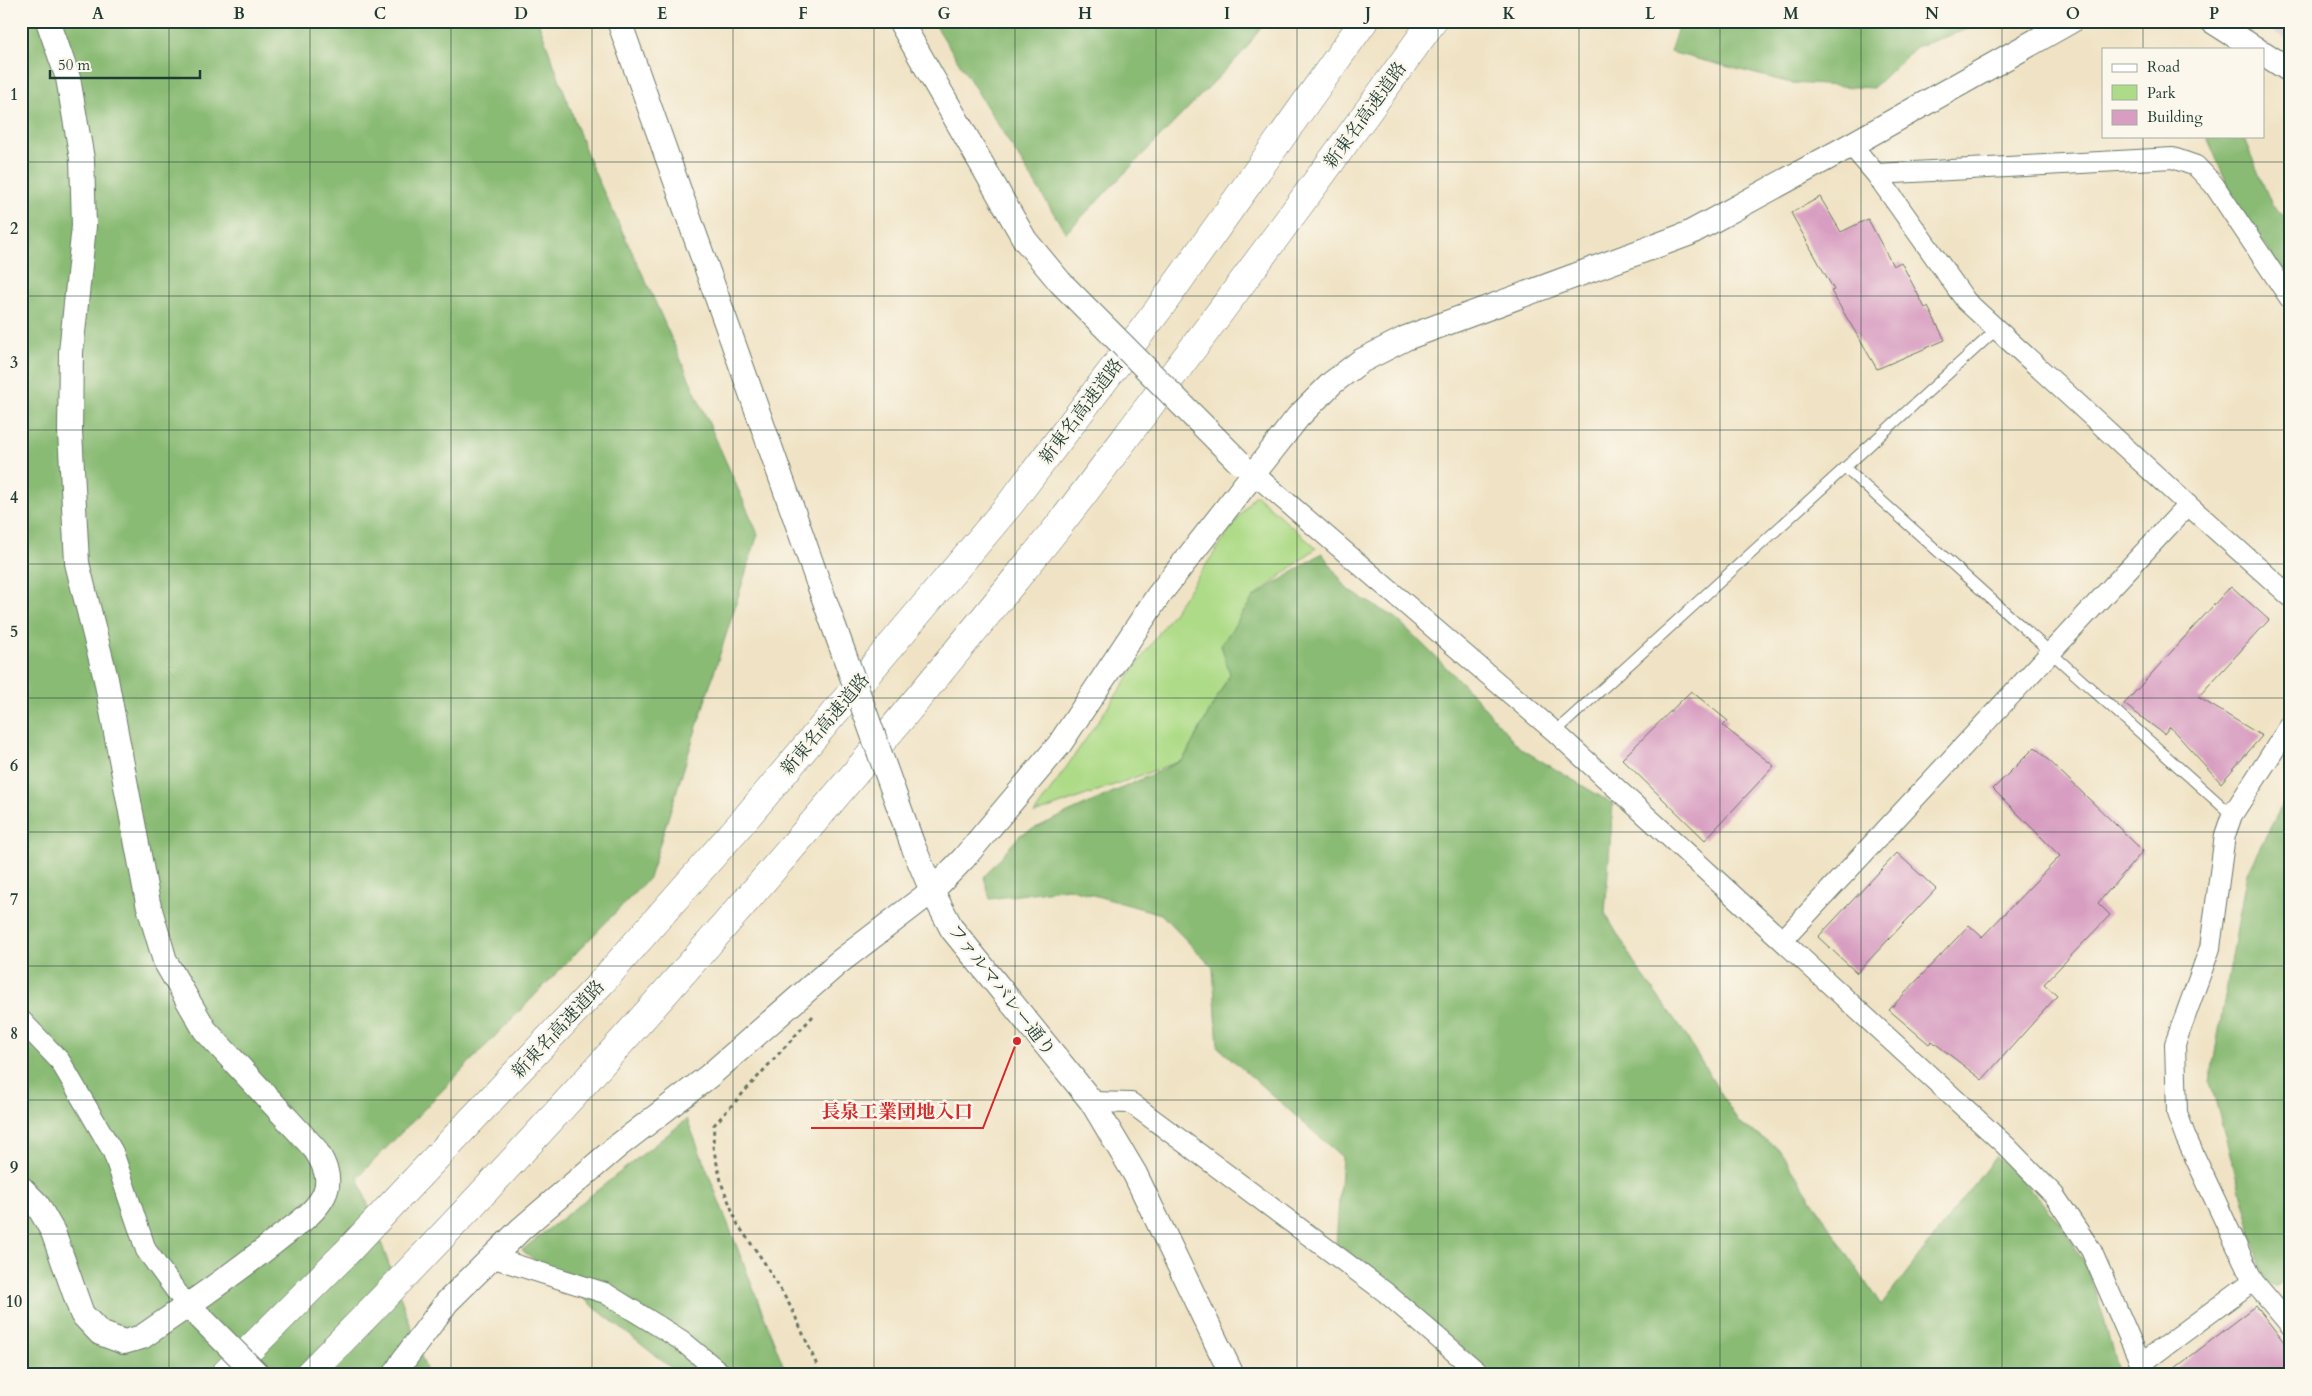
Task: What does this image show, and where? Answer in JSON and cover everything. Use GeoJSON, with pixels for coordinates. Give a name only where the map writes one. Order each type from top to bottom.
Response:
{"type":"FeatureCollection","features":[{"type":"Feature","properties":{"kind":"highway","name":"新東名高速道路"},"geometry":{"type":"LineString","coordinates":[[224,1375],[352,1247],[595,990],[745,819],[1010,504],[1158,310],[1364,21]]}},
{"type":"Feature","properties":{"kind":"highway","name":"新東名高速道路"},"geometry":{"type":"LineString","coordinates":[[308,1375],[423,1256],[642,1020],[934,676],[1055,530],[1201,339],[1433,21]]}},
{"type":"Feature","properties":{"kind":"street"},"geometry":{"type":"LineString","coordinates":[[21,1188],[37,1204],[52,1232],[82,1314],[100,1334],[124,1342],[142,1337],[194,1312],[240,1270],[311,1213],[324,1195],[327,1179],[325,1164],[315,1149],[205,1030],[165,961],[148,904],[106,679],[78,563],[70,432],[71,352],[84,226],[82,159],[68,78],[48,21]]}},
{"type":"Feature","properties":{"kind":"street","name":"ファルマバレー通り"},"geometry":{"type":"LineString","coordinates":[[619,21],[818,582],[913,846],[932,891],[952,930],[1092,1102],[1135,1174],[1232,1375]]}},
{"type":"Feature","properties":{"kind":"street"},"geometry":{"type":"LineString","coordinates":[[900,21],[1025,240],[1060,282],[1247,468],[1555,732],[1783,940],[2005,1146],[2054,1195],[2091,1250],[2142,1369],[2253,1282]]}},
{"type":"Feature","properties":{"kind":"street"},"geometry":{"type":"LineString","coordinates":[[395,1375],[447,1302],[521,1229],[620,1145],[756,1037],[838,963],[932,891],[964,858],[1059,745],[1158,596],[1247,468],[1332,383],[1361,361],[1406,338],[1688,234],[1851,146],[2071,21]]}},
{"type":"Feature","properties":{"kind":"street"},"geometry":{"type":"LineString","coordinates":[[2212,21],[2254,48]]}},
{"type":"Feature","properties":{"kind":"street"},"geometry":{"type":"LineString","coordinates":[[2264,54],[2291,71]]}},
{"type":"Feature","properties":{"kind":"street"},"geometry":{"type":"LineString","coordinates":[[1851,146],[1876,174],[1966,301],[2291,597]]}},
{"type":"Feature","properties":{"kind":"street"},"geometry":{"type":"LineString","coordinates":[[1876,174],[2173,158],[2196,166],[2214,186],[2291,300]]}},
{"type":"Feature","properties":{"kind":"street"},"geometry":{"type":"LineString","coordinates":[[1783,940],[2188,505]]}},
{"type":"Feature","properties":{"kind":"street"},"geometry":{"type":"LineString","coordinates":[[2291,724],[2232,816],[2225,835],[2210,948],[2174,1044],[2177,1113],[2186,1138],[2253,1282],[2291,1326]]}},
{"type":"Feature","properties":{"kind":"street"},"geometry":{"type":"LineString","coordinates":[[21,1020],[60,1062],[113,1152],[146,1250],[194,1312],[258,1375]]}},
{"type":"Feature","properties":{"kind":"street"},"geometry":{"type":"LineString","coordinates":[[1092,1102],[1131,1104],[1385,1292],[1481,1375]]}},
{"type":"Feature","properties":{"kind":"street"},"geometry":{"type":"LineString","coordinates":[[491,1257],[605,1293],[681,1340],[723,1375]]}},
{"type":"Feature","properties":{"kind":"lane"},"geometry":{"type":"LineString","coordinates":[[1555,732],[1997,329]]}},
{"type":"Feature","properties":{"kind":"lane"},"geometry":{"type":"LineString","coordinates":[[1846,468],[2232,816]]}},
{"type":"Feature","properties":{"kind":"path"},"geometry":{"type":"LineString","coordinates":[[818,1375],[816,1364],[792,1309],[764,1262],[738,1225],[722,1185],[712,1147],[714,1125],[820,1008]]}},
{"type":"Feature","properties":{"kind":"shaded area"},"geometry":{"type":"Polygon","coordinates":[[[2256,21],[2291,21],[2291,42],[2256,21]]]}},
{"type":"Feature","properties":{"kind":"green space"},"geometry":{"type":"Polygon","coordinates":[[[21,21],[538,21],[591,165],[649,288],[758,534],[649,878],[358,1177],[428,1375],[21,1375],[21,21]]]}},
{"type":"Feature","properties":{"kind":"green space"},"geometry":{"type":"Polygon","coordinates":[[[933,21],[1265,21],[1245,50],[1066,233],[933,21]]]}},
{"type":"Feature","properties":{"kind":"green space"},"geometry":{"type":"Polygon","coordinates":[[[1680,21],[1991,21],[1916,47],[1873,88],[1791,83],[1670,52],[1680,21]]]}},
{"type":"Feature","properties":{"kind":"green space"},"geometry":{"type":"Polygon","coordinates":[[[2207,138],[2244,138],[2271,203],[2291,223],[2291,284],[2235,202],[2207,138]]]}},
{"type":"Feature","properties":{"kind":"green space"},"geometry":{"type":"Polygon","coordinates":[[[1255,494],[1316,548],[1253,598],[1230,674],[1183,760],[1034,814],[1255,494]]]}},
{"type":"Feature","properties":{"kind":"green space"},"geometry":{"type":"Polygon","coordinates":[[[1322,553],[1348,590],[1397,619],[1468,689],[1520,748],[1613,804],[1605,913],[1638,969],[1683,1031],[1738,1122],[1778,1148],[1881,1306],[1996,1156],[2042,1202],[2063,1228],[2080,1255],[2097,1297],[2119,1375],[1495,1375],[1347,1251],[1336,1245],[1342,1157],[1218,1047],[1213,968],[1161,914],[1068,888],[990,899],[984,877],[1020,835],[1183,760],[1230,674],[1221,645],[1253,598],[1322,553]]]}},
{"type":"Feature","properties":{"kind":"green space"},"geometry":{"type":"Polygon","coordinates":[[[2291,788],[2291,1276],[2274,1287],[2264,1278],[2210,1081],[2247,872],[2291,788]]]}},
{"type":"Feature","properties":{"kind":"green space"},"geometry":{"type":"Polygon","coordinates":[[[687,1119],[787,1375],[680,1375],[522,1250],[687,1119]]]}},
{"type":"Feature","properties":{"kind":"building"},"geometry":{"type":"Polygon","coordinates":[[[1820,197],[1841,232],[1868,219],[1893,266],[1901,262],[1925,308],[1928,307],[1945,340],[1877,369],[1831,291],[1834,290],[1791,213],[1820,197]]]}},
{"type":"Feature","properties":{"kind":"building"},"geometry":{"type":"Polygon","coordinates":[[[2231,586],[2269,620],[2198,697],[2262,736],[2221,783],[2170,727],[2164,734],[2124,704],[2231,586]]]}},
{"type":"Feature","properties":{"kind":"building"},"geometry":{"type":"Polygon","coordinates":[[[1691,691],[1728,721],[1723,726],[1774,766],[1705,840],[1622,759],[1691,691]]]}},
{"type":"Feature","properties":{"kind":"building"},"geometry":{"type":"Polygon","coordinates":[[[2035,747],[2143,851],[2098,903],[2110,915],[2044,984],[2057,996],[1982,1080],[1932,1041],[1929,1044],[1889,1010],[1969,925],[1982,937],[2060,856],[1993,789],[2035,747]]]}},
{"type":"Feature","properties":{"kind":"building"},"geometry":{"type":"Polygon","coordinates":[[[1897,853],[1936,889],[1857,973],[1818,937],[1897,853]]]}},
{"type":"Feature","properties":{"kind":"building"},"geometry":{"type":"Polygon","coordinates":[[[2256,1306],[2291,1351],[2291,1368],[2282,1375],[2166,1375],[2256,1306]]]}},
{"type":"Feature","properties":{"kind":"place","name":"長泉工業団地入口"},"geometry":{"type":"Point","coordinates":[1017,1041]}}]}
